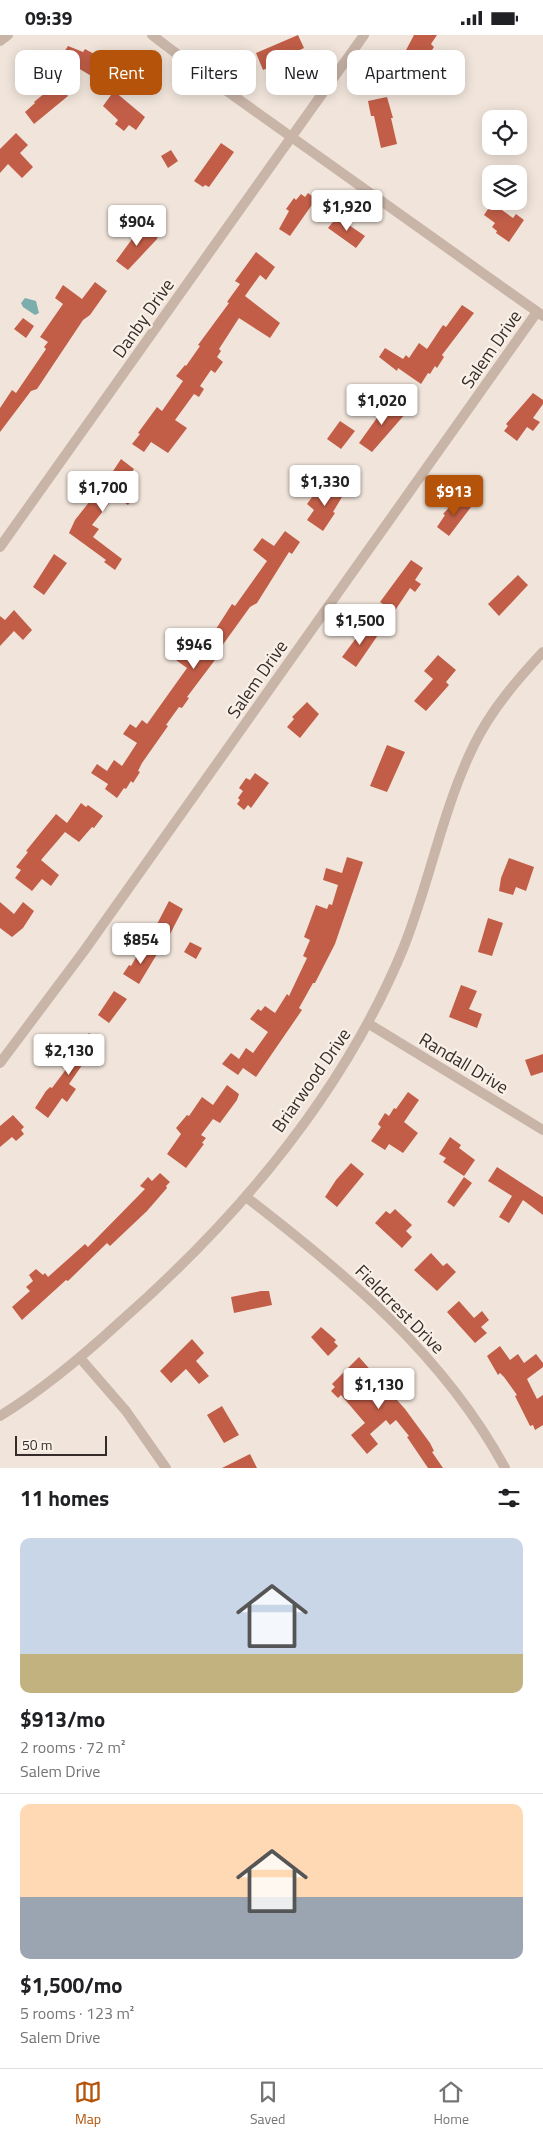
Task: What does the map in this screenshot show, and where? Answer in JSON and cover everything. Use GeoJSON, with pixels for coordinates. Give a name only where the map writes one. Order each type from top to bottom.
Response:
{"type":"FeatureCollection","features":[{"type":"Feature","properties":{"kind":"street"},"geometry":{"type":"LineString","coordinates":[[0,41],[8,35]]}},
{"type":"Feature","properties":{"kind":"street"},"geometry":{"type":"LineString","coordinates":[[152,35],[540,314]]}},
{"type":"Feature","properties":{"kind":"street","name":"Danby Drive"},"geometry":{"type":"LineString","coordinates":[[0,547],[364,35]]}},
{"type":"Feature","properties":{"kind":"street","name":"Salem Drive"},"geometry":{"type":"LineString","coordinates":[[0,1063],[84,951],[540,314]]}},
{"type":"Feature","properties":{"kind":"street","name":"Briarwood Drive"},"geometry":{"type":"LineString","coordinates":[[0,1416],[32,1395],[80,1358],[166,1283],[246,1197],[337,1078],[369,1024],[404,946],[454,792],[474,746],[506,695],[543,652]]}},
{"type":"Feature","properties":{"kind":"street","name":"Randall Drive"},"geometry":{"type":"LineString","coordinates":[[369,1024],[543,1130]]}},
{"type":"Feature","properties":{"kind":"street","name":"Fieldcrest Drive"},"geometry":{"type":"LineString","coordinates":[[246,1197],[357,1287],[404,1332],[464,1402],[505,1468]]}},
{"type":"Feature","properties":{"kind":"street"},"geometry":{"type":"LineString","coordinates":[[80,1358],[126,1411],[166,1468]]}},
{"type":"Feature","properties":{"kind":"water"},"geometry":{"type":"Polygon","coordinates":[[[25,298],[36,301],[39,313],[35,315],[23,307],[21,303],[25,298]]]}},
{"type":"Feature","properties":{"kind":"building"},"geometry":{"type":"Polygon","coordinates":[[[298,35],[304,48],[300,50],[266,50],[266,69],[263,70],[256,53],[298,35]]]}},
{"type":"Feature","properties":{"kind":"building"},"geometry":{"type":"Polygon","coordinates":[[[414,35],[437,35],[431,44],[434,47],[432,50],[406,50],[414,35]]]}},
{"type":"Feature","properties":{"kind":"building"},"geometry":{"type":"Polygon","coordinates":[[[68,46],[78,50],[65,50],[68,46]]]}},
{"type":"Feature","properties":{"kind":"building"},"geometry":{"type":"Polygon","coordinates":[[[85,49],[90,52],[90,75],[80,69],[80,51],[83,52],[85,49]]]}},
{"type":"Feature","properties":{"kind":"building"},"geometry":{"type":"Polygon","coordinates":[[[42,95],[68,96],[34,124],[25,112],[42,95]]]}},
{"type":"Feature","properties":{"kind":"building"},"geometry":{"type":"Polygon","coordinates":[[[111,95],[119,95],[145,117],[136,130],[129,125],[124,131],[115,124],[118,120],[103,106],[111,95]]]}},
{"type":"Feature","properties":{"kind":"building"},"geometry":{"type":"Polygon","coordinates":[[[387,97],[397,144],[381,148],[374,116],[371,116],[368,101],[387,97]]]}},
{"type":"Feature","properties":{"kind":"building"},"geometry":{"type":"Polygon","coordinates":[[[16,133],[28,145],[20,153],[33,167],[22,178],[8,164],[0,173],[0,149],[16,133]]]}},
{"type":"Feature","properties":{"kind":"building"},"geometry":{"type":"Polygon","coordinates":[[[221,143],[234,152],[209,187],[205,185],[203,187],[194,181],[221,143]]]}},
{"type":"Feature","properties":{"kind":"building"},"geometry":{"type":"Polygon","coordinates":[[[171,150],[178,161],[168,168],[161,156],[171,150]]]}},
{"type":"Feature","properties":{"kind":"building"},"geometry":{"type":"Polygon","coordinates":[[[308,193],[316,199],[290,236],[279,229],[289,211],[286,209],[294,198],[296,200],[301,194],[305,197],[308,193]]]}},
{"type":"Feature","properties":{"kind":"building"},"geometry":{"type":"Polygon","coordinates":[[[487,210],[502,210],[513,218],[516,214],[524,220],[509,242],[496,233],[497,231],[492,227],[495,223],[484,215],[487,210]]]}},
{"type":"Feature","properties":{"kind":"building"},"geometry":{"type":"Polygon","coordinates":[[[337,217],[365,236],[356,248],[328,228],[337,217]]]}},
{"type":"Feature","properties":{"kind":"building"},"geometry":{"type":"Polygon","coordinates":[[[143,224],[158,235],[157,239],[128,270],[116,261],[143,224]]]}},
{"type":"Feature","properties":{"kind":"building"},"geometry":{"type":"Polygon","coordinates":[[[256,252],[275,267],[266,280],[260,275],[245,296],[280,323],[270,338],[239,318],[219,349],[221,351],[217,357],[223,362],[215,373],[211,370],[200,386],[204,389],[199,397],[194,394],[175,420],[187,428],[168,453],[151,442],[144,452],[132,444],[140,434],[138,433],[157,407],[162,411],[183,381],[176,376],[186,366],[200,346],[198,345],[229,303],[227,302],[240,284],[235,281],[256,252]]]}},
{"type":"Feature","properties":{"kind":"building"},"geometry":{"type":"Polygon","coordinates":[[[95,282],[107,291],[90,315],[83,320],[37,389],[31,391],[0,432],[0,408],[12,390],[16,393],[46,349],[44,347],[48,342],[40,337],[63,304],[55,298],[63,285],[82,299],[95,282]]]}},
{"type":"Feature","properties":{"kind":"building"},"geometry":{"type":"Polygon","coordinates":[[[462,305],[474,313],[442,355],[444,357],[437,368],[435,366],[430,374],[428,373],[421,384],[398,368],[397,371],[379,357],[385,348],[403,359],[406,355],[409,358],[419,343],[427,349],[443,325],[446,327],[462,305]]]}},
{"type":"Feature","properties":{"kind":"building"},"geometry":{"type":"Polygon","coordinates":[[[23,318],[34,326],[26,338],[14,329],[23,318]]]}},
{"type":"Feature","properties":{"kind":"building"},"geometry":{"type":"Polygon","coordinates":[[[533,393],[543,400],[543,404],[533,418],[540,422],[533,431],[527,427],[517,441],[504,431],[508,426],[506,424],[533,393]]]}},
{"type":"Feature","properties":{"kind":"building"},"geometry":{"type":"Polygon","coordinates":[[[389,401],[406,413],[372,452],[359,443],[389,401]]]}},
{"type":"Feature","properties":{"kind":"building"},"geometry":{"type":"Polygon","coordinates":[[[340,421],[355,431],[341,449],[327,439],[340,421]]]}},
{"type":"Feature","properties":{"kind":"building"},"geometry":{"type":"Polygon","coordinates":[[[121,459],[134,469],[122,486],[135,495],[128,505],[115,496],[92,525],[99,529],[93,537],[122,559],[115,570],[104,562],[106,560],[69,533],[75,520],[90,501],[92,503],[121,459]]]}},
{"type":"Feature","properties":{"kind":"building"},"geometry":{"type":"Polygon","coordinates":[[[333,484],[345,492],[333,512],[335,513],[323,531],[307,520],[314,510],[307,504],[315,493],[323,499],[333,484]]]}},
{"type":"Feature","properties":{"kind":"building"},"geometry":{"type":"Polygon","coordinates":[[[458,498],[471,507],[449,536],[437,527],[445,515],[443,514],[458,498]]]}},
{"type":"Feature","properties":{"kind":"building"},"geometry":{"type":"Polygon","coordinates":[[[285,531],[300,542],[292,554],[289,552],[257,603],[250,607],[219,650],[221,652],[187,697],[189,698],[182,708],[179,707],[166,725],[168,726],[142,763],[138,771],[140,772],[133,783],[131,781],[117,798],[105,789],[108,784],[91,773],[97,764],[107,771],[114,760],[122,766],[137,743],[123,734],[130,724],[136,728],[142,720],[147,724],[187,668],[169,655],[175,646],[196,660],[232,604],[235,606],[267,561],[253,550],[262,538],[274,546],[285,531]]]}},
{"type":"Feature","properties":{"kind":"building"},"geometry":{"type":"Polygon","coordinates":[[[54,554],[67,563],[44,595],[33,587],[54,554]]]}},
{"type":"Feature","properties":{"kind":"building"},"geometry":{"type":"Polygon","coordinates":[[[411,560],[423,568],[415,580],[421,584],[415,592],[410,588],[394,612],[380,602],[411,560]]]}},
{"type":"Feature","properties":{"kind":"building"},"geometry":{"type":"Polygon","coordinates":[[[518,575],[528,585],[499,616],[488,604],[518,575]]]}},
{"type":"Feature","properties":{"kind":"building"},"geometry":{"type":"Polygon","coordinates":[[[14,610],[32,630],[23,640],[14,631],[0,646],[0,616],[5,620],[14,610]]]}},
{"type":"Feature","properties":{"kind":"building"},"geometry":{"type":"Polygon","coordinates":[[[365,626],[378,635],[356,667],[342,657],[365,626]]]}},
{"type":"Feature","properties":{"kind":"building"},"geometry":{"type":"Polygon","coordinates":[[[438,655],[456,670],[446,682],[449,685],[426,711],[414,701],[433,679],[424,671],[438,655]]]}},
{"type":"Feature","properties":{"kind":"building"},"geometry":{"type":"Polygon","coordinates":[[[307,702],[319,714],[300,738],[287,727],[294,719],[292,717],[307,702]]]}},
{"type":"Feature","properties":{"kind":"building"},"geometry":{"type":"Polygon","coordinates":[[[387,745],[405,752],[387,792],[370,786],[387,745]]]}},
{"type":"Feature","properties":{"kind":"building"},"geometry":{"type":"Polygon","coordinates":[[[255,773],[269,783],[251,808],[248,805],[244,810],[237,804],[240,800],[238,798],[243,791],[239,788],[246,778],[250,780],[255,773]]]}},
{"type":"Feature","properties":{"kind":"building"},"geometry":{"type":"Polygon","coordinates":[[[81,803],[86,807],[88,805],[103,816],[94,828],[92,827],[79,842],[65,832],[41,860],[59,875],[51,886],[42,879],[32,891],[15,878],[21,870],[16,867],[28,852],[26,851],[56,814],[67,823],[81,803]]]}},
{"type":"Feature","properties":{"kind":"building"},"geometry":{"type":"Polygon","coordinates":[[[347,857],[363,862],[335,944],[315,983],[313,983],[299,1008],[302,1010],[256,1077],[243,1068],[238,1075],[222,1064],[231,1053],[239,1059],[246,1048],[253,1053],[268,1032],[250,1019],[258,1009],[261,1011],[265,1006],[275,1013],[287,994],[289,996],[307,958],[303,956],[310,940],[304,937],[316,905],[327,909],[329,904],[332,905],[338,885],[323,880],[326,868],[342,873],[347,857]]]}},
{"type":"Feature","properties":{"kind":"building"},"geometry":{"type":"Polygon","coordinates":[[[509,858],[534,867],[526,891],[516,887],[513,895],[499,891],[501,878],[509,858]]]}},
{"type":"Feature","properties":{"kind":"building"},"geometry":{"type":"Polygon","coordinates":[[[169,901],[183,909],[169,936],[155,928],[169,901]]]}},
{"type":"Feature","properties":{"kind":"building"},"geometry":{"type":"Polygon","coordinates":[[[0,902],[14,914],[23,902],[34,911],[23,928],[12,937],[0,928],[0,902]]]}},
{"type":"Feature","properties":{"kind":"building"},"geometry":{"type":"Polygon","coordinates":[[[488,918],[503,923],[492,956],[478,952],[488,918]]]}},
{"type":"Feature","properties":{"kind":"building"},"geometry":{"type":"Polygon","coordinates":[[[190,942],[202,948],[196,959],[184,952],[190,942]]]}},
{"type":"Feature","properties":{"kind":"building"},"geometry":{"type":"Polygon","coordinates":[[[143,945],[157,954],[139,984],[123,974],[129,965],[131,966],[143,945]]]}},
{"type":"Feature","properties":{"kind":"building"},"geometry":{"type":"Polygon","coordinates":[[[461,985],[477,991],[469,1009],[482,1014],[477,1028],[449,1017],[461,985]]]}},
{"type":"Feature","properties":{"kind":"building"},"geometry":{"type":"Polygon","coordinates":[[[114,991],[127,999],[109,1023],[98,1015],[114,991]]]}},
{"type":"Feature","properties":{"kind":"building"},"geometry":{"type":"Polygon","coordinates":[[[89,1033],[100,1041],[93,1050],[100,1055],[94,1064],[87,1058],[69,1084],[76,1089],[67,1102],[62,1098],[48,1118],[35,1108],[46,1091],[50,1087],[52,1088],[70,1064],[67,1062],[71,1055],[68,1053],[75,1044],[78,1046],[89,1033]]]}},
{"type":"Feature","properties":{"kind":"building"},"geometry":{"type":"Polygon","coordinates":[[[543,1054],[543,1072],[531,1076],[525,1060],[543,1054]]]}},
{"type":"Feature","properties":{"kind":"building"},"geometry":{"type":"Polygon","coordinates":[[[227,1085],[239,1094],[237,1100],[220,1123],[213,1119],[201,1135],[206,1138],[202,1143],[204,1144],[186,1168],[167,1154],[181,1134],[176,1128],[187,1115],[189,1116],[202,1097],[213,1105],[227,1085]]]}},
{"type":"Feature","properties":{"kind":"building"},"geometry":{"type":"Polygon","coordinates":[[[408,1092],[419,1100],[404,1122],[418,1133],[403,1153],[389,1144],[385,1150],[371,1141],[381,1127],[378,1124],[385,1113],[389,1116],[408,1092]]]}},
{"type":"Feature","properties":{"kind":"building"},"geometry":{"type":"Polygon","coordinates":[[[13,1115],[24,1127],[21,1130],[24,1134],[16,1141],[12,1137],[0,1147],[0,1126],[13,1115]]]}},
{"type":"Feature","properties":{"kind":"building"},"geometry":{"type":"Polygon","coordinates":[[[450,1137],[461,1145],[459,1148],[475,1160],[464,1176],[443,1162],[446,1158],[439,1154],[450,1137]]]}},
{"type":"Feature","properties":{"kind":"building"},"geometry":{"type":"Polygon","coordinates":[[[351,1163],[364,1174],[337,1207],[325,1197],[336,1180],[351,1163]]]}},
{"type":"Feature","properties":{"kind":"building"},"geometry":{"type":"Polygon","coordinates":[[[497,1167],[543,1197],[543,1215],[523,1200],[509,1223],[499,1217],[512,1196],[488,1181],[497,1167]]]}},
{"type":"Feature","properties":{"kind":"building"},"geometry":{"type":"Polygon","coordinates":[[[160,1173],[170,1182],[147,1211],[110,1246],[107,1243],[68,1281],[66,1280],[22,1320],[12,1307],[30,1291],[26,1287],[33,1281],[29,1275],[36,1269],[43,1275],[45,1273],[48,1277],[85,1244],[88,1247],[145,1189],[140,1186],[148,1177],[152,1181],[160,1173]]]}},
{"type":"Feature","properties":{"kind":"building"},"geometry":{"type":"Polygon","coordinates":[[[464,1177],[472,1183],[454,1207],[447,1202],[464,1177]]]}},
{"type":"Feature","properties":{"kind":"building"},"geometry":{"type":"Polygon","coordinates":[[[395,1209],[412,1225],[406,1231],[412,1237],[402,1248],[375,1223],[386,1211],[390,1214],[395,1209]]]}},
{"type":"Feature","properties":{"kind":"building"},"geometry":{"type":"Polygon","coordinates":[[[431,1253],[443,1266],[447,1263],[456,1272],[437,1291],[414,1270],[431,1253]]]}},
{"type":"Feature","properties":{"kind":"building"},"geometry":{"type":"Polygon","coordinates":[[[269,1291],[272,1305],[234,1313],[231,1297],[269,1291]]]}},
{"type":"Feature","properties":{"kind":"building"},"geometry":{"type":"Polygon","coordinates":[[[459,1301],[474,1318],[482,1311],[489,1320],[481,1327],[487,1333],[475,1343],[447,1312],[459,1301]]]}},
{"type":"Feature","properties":{"kind":"building"},"geometry":{"type":"Polygon","coordinates":[[[321,1327],[336,1340],[334,1342],[338,1346],[328,1356],[311,1337],[321,1327]]]}},
{"type":"Feature","properties":{"kind":"building"},"geometry":{"type":"Polygon","coordinates":[[[192,1339],[204,1353],[196,1361],[209,1376],[199,1384],[186,1369],[171,1383],[160,1371],[192,1339]]]}},
{"type":"Feature","properties":{"kind":"building"},"geometry":{"type":"Polygon","coordinates":[[[500,1346],[510,1360],[518,1354],[524,1363],[536,1354],[543,1363],[543,1367],[527,1379],[537,1399],[543,1395],[543,1425],[535,1430],[533,1425],[530,1426],[515,1396],[517,1395],[504,1377],[500,1373],[498,1375],[487,1356],[500,1346]]]}},
{"type":"Feature","properties":{"kind":"building"},"geometry":{"type":"Polygon","coordinates":[[[359,1357],[405,1409],[430,1443],[434,1451],[432,1452],[443,1468],[428,1468],[407,1437],[409,1436],[396,1420],[390,1425],[386,1420],[370,1434],[378,1444],[367,1454],[351,1435],[365,1423],[341,1395],[338,1398],[331,1391],[335,1387],[332,1384],[359,1357]]]}},
{"type":"Feature","properties":{"kind":"building"},"geometry":{"type":"Polygon","coordinates":[[[222,1406],[239,1435],[224,1443],[207,1415],[222,1406]]]}},
{"type":"Feature","properties":{"kind":"building"},"geometry":{"type":"Polygon","coordinates":[[[250,1454],[257,1468],[222,1468],[250,1454]]]}}]}
